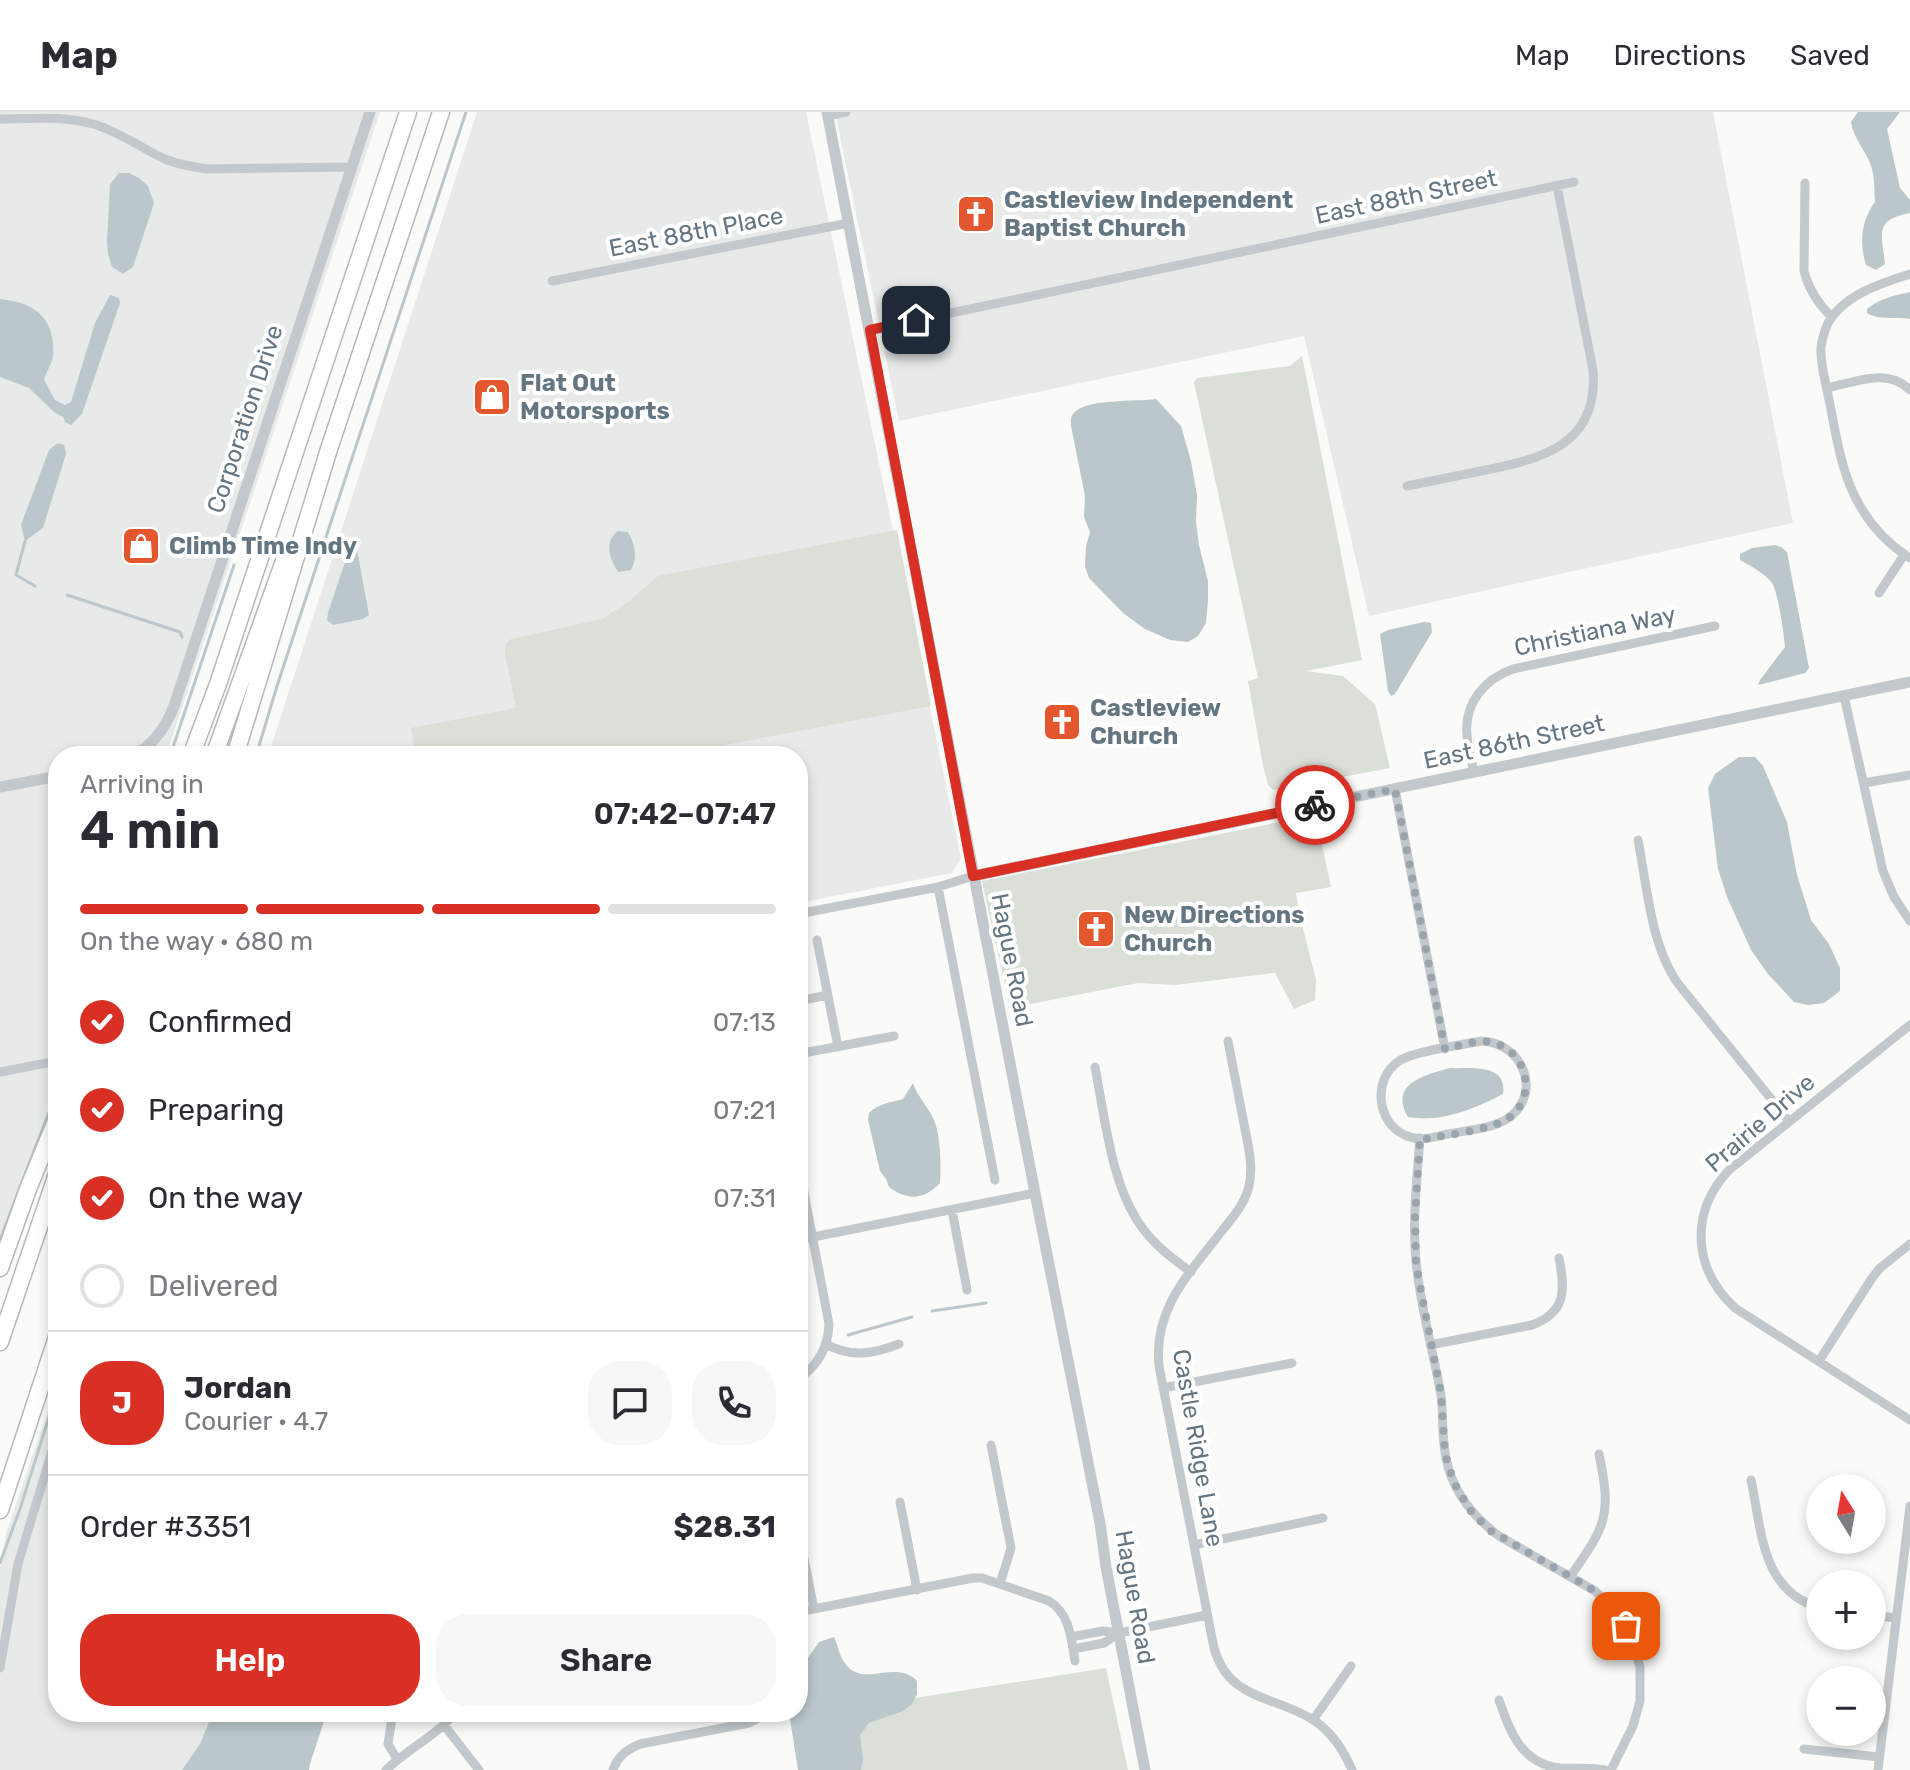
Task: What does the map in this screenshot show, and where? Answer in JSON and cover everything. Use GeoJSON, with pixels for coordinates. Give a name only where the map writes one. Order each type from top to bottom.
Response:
{"type":"FeatureCollection","features":[{"type":"Feature","properties":{"kind":"highway"},"geometry":{"type":"LineString","coordinates":[[195,746],[408,112]]}},
{"type":"Feature","properties":{"kind":"highway"},"geometry":{"type":"LineString","coordinates":[[238,746],[329,449],[441,112]]}},
{"type":"Feature","properties":{"kind":"highway"},"geometry":{"type":"LineString","coordinates":[[218,746],[275,583],[329,449]]}},
{"type":"Feature","properties":{"kind":"highway"},"geometry":{"type":"LineString","coordinates":[[0,1268],[48,1140]]}},
{"type":"Feature","properties":{"kind":"highway"},"geometry":{"type":"LineString","coordinates":[[0,1342],[48,1200]]}},
{"type":"Feature","properties":{"kind":"highway"},"geometry":{"type":"LineString","coordinates":[[0,1510],[48,1364]]}},
{"type":"Feature","properties":{"kind":"street","name":"Corporation Drive"},"geometry":{"type":"LineString","coordinates":[[145,746],[167,722],[174,706],[370,112]]}},
{"type":"Feature","properties":{"kind":"street"},"geometry":{"type":"LineString","coordinates":[[828,114],[846,112]]}},
{"type":"Feature","properties":{"kind":"street","name":"Hague Road"},"geometry":{"type":"LineString","coordinates":[[828,114],[1145,1770]]}},
{"type":"Feature","properties":{"kind":"street"},"geometry":{"type":"LineString","coordinates":[[0,119],[64,118],[90,123],[168,160],[207,169],[351,167]]}},
{"type":"Feature","properties":{"kind":"street","name":"East 88th Street"},"geometry":{"type":"LineString","coordinates":[[870,330],[1574,182]]}},
{"type":"Feature","properties":{"kind":"street"},"geometry":{"type":"LineString","coordinates":[[1805,183],[1804,271],[1813,294],[1832,317]]}},
{"type":"Feature","properties":{"kind":"street"},"geometry":{"type":"LineString","coordinates":[[1407,486],[1543,456],[1570,439],[1583,421],[1592,396],[1593,370],[1557,186]]}},
{"type":"Feature","properties":{"kind":"street","name":"East 88th Place"},"geometry":{"type":"LineString","coordinates":[[552,281],[849,223]]}},
{"type":"Feature","properties":{"kind":"street"},"geometry":{"type":"LineString","coordinates":[[1879,593],[1907,556],[1874,527],[1854,496],[1841,460],[1821,346],[1825,329],[1844,304],[1910,274]]}},
{"type":"Feature","properties":{"kind":"street"},"geometry":{"type":"LineString","coordinates":[[1827,388],[1883,377],[1900,381],[1910,390]]}},
{"type":"Feature","properties":{"kind":"street","name":"Christiana Way"},"geometry":{"type":"LineString","coordinates":[[1474,772],[1466,735],[1468,718],[1475,697],[1493,678],[1513,669],[1715,626]]}},
{"type":"Feature","properties":{"kind":"street","name":"East 86th Street"},"geometry":{"type":"LineString","coordinates":[[808,912],[1910,682]]}},
{"type":"Feature","properties":{"kind":"street"},"geometry":{"type":"LineString","coordinates":[[1844,696],[1885,876],[1910,921]]}},
{"type":"Feature","properties":{"kind":"street"},"geometry":{"type":"LineString","coordinates":[[1864,783],[1910,775]]}},
{"type":"Feature","properties":{"kind":"street"},"geometry":{"type":"LineString","coordinates":[[0,787],[48,778]]}},
{"type":"Feature","properties":{"kind":"street"},"geometry":{"type":"LineString","coordinates":[[1395,789],[1445,1049]]}},
{"type":"Feature","properties":{"kind":"street"},"geometry":{"type":"LineString","coordinates":[[1638,840],[1656,936],[1668,968],[1789,1121]]}},
{"type":"Feature","properties":{"kind":"street"},"geometry":{"type":"LineString","coordinates":[[938,887],[995,1180]]}},
{"type":"Feature","properties":{"kind":"street"},"geometry":{"type":"LineString","coordinates":[[817,940],[838,1047]]}},
{"type":"Feature","properties":{"kind":"street"},"geometry":{"type":"LineString","coordinates":[[808,999],[828,995]]}},
{"type":"Feature","properties":{"kind":"street","name":"Prairie Drive"},"geometry":{"type":"LineString","coordinates":[[1910,1025],[1720,1180],[1707,1202],[1702,1249],[1711,1278],[1729,1302],[1742,1313],[1910,1420]]}},
{"type":"Feature","properties":{"kind":"street"},"geometry":{"type":"LineString","coordinates":[[808,1052],[894,1036]]}},
{"type":"Feature","properties":{"kind":"street","name":"Castle Ridge Lane"},"geometry":{"type":"LineString","coordinates":[[1228,1041],[1250,1155],[1250,1182],[1235,1214],[1170,1302],[1161,1326],[1158,1351],[1163,1388],[1216,1657],[1231,1681],[1248,1693],[1296,1711],[1326,1730],[1338,1743],[1352,1770]]}},
{"type":"Feature","properties":{"kind":"street"},"geometry":{"type":"LineString","coordinates":[[1486,1041],[1499,1044],[1516,1056],[1523,1067],[1525,1093],[1518,1109],[1505,1121],[1420,1138],[1401,1133],[1386,1118],[1381,1102],[1382,1085],[1387,1073],[1399,1061],[1486,1041]]}},
{"type":"Feature","properties":{"kind":"street"},"geometry":{"type":"LineString","coordinates":[[0,1072],[48,1063]]}},
{"type":"Feature","properties":{"kind":"street"},"geometry":{"type":"LineString","coordinates":[[1095,1067],[1115,1166],[1127,1203],[1151,1240],[1191,1272]]}},
{"type":"Feature","properties":{"kind":"street"},"geometry":{"type":"LineString","coordinates":[[1420,1138],[1415,1256],[1441,1394],[1447,1463],[1464,1502],[1491,1531],[1595,1591],[1614,1608],[1626,1626],[1639,1658],[1641,1684],[1637,1714],[1611,1770]]}},
{"type":"Feature","properties":{"kind":"street"},"geometry":{"type":"LineString","coordinates":[[808,1238],[1035,1193]]}},
{"type":"Feature","properties":{"kind":"street"},"geometry":{"type":"LineString","coordinates":[[952,1210],[967,1290]]}},
{"type":"Feature","properties":{"kind":"street"},"geometry":{"type":"LineString","coordinates":[[808,1215],[829,1317],[826,1344],[815,1365],[808,1371]]}},
{"type":"Feature","properties":{"kind":"street"},"geometry":{"type":"LineString","coordinates":[[1819,1361],[1872,1278],[1910,1244]]}},
{"type":"Feature","properties":{"kind":"street"},"geometry":{"type":"LineString","coordinates":[[1430,1345],[1532,1325],[1548,1318],[1559,1304],[1563,1292],[1559,1258]]}},
{"type":"Feature","properties":{"kind":"street"},"geometry":{"type":"LineString","coordinates":[[826,1344],[855,1354],[869,1354],[899,1344]]}},
{"type":"Feature","properties":{"kind":"street"},"geometry":{"type":"LineString","coordinates":[[1163,1388],[1292,1363]]}},
{"type":"Feature","properties":{"kind":"street"},"geometry":{"type":"LineString","coordinates":[[991,1445],[1011,1548],[1000,1584]]}},
{"type":"Feature","properties":{"kind":"street"},"geometry":{"type":"LineString","coordinates":[[1570,1577],[1603,1522],[1606,1491],[1599,1454]]}},
{"type":"Feature","properties":{"kind":"street"},"geometry":{"type":"LineString","coordinates":[[0,1668],[18,1564],[48,1464]]}},
{"type":"Feature","properties":{"kind":"street"},"geometry":{"type":"LineString","coordinates":[[1751,1480],[1774,1574],[1791,1594],[1806,1603]]}},
{"type":"Feature","properties":{"kind":"street"},"geometry":{"type":"LineString","coordinates":[[900,1502],[917,1590]]}},
{"type":"Feature","properties":{"kind":"street"},"geometry":{"type":"LineString","coordinates":[[1878,1770],[1910,1506]]}},
{"type":"Feature","properties":{"kind":"street"},"geometry":{"type":"LineString","coordinates":[[1194,1545],[1323,1518]]}},
{"type":"Feature","properties":{"kind":"street"},"geometry":{"type":"LineString","coordinates":[[808,1610],[982,1578],[1054,1604],[1064,1616],[1075,1661]]}},
{"type":"Feature","properties":{"kind":"street"},"geometry":{"type":"LineString","coordinates":[[808,1579],[814,1609]]}},
{"type":"Feature","properties":{"kind":"street"},"geometry":{"type":"LineString","coordinates":[[1071,1637],[1103,1631],[1119,1633],[1207,1615]]}},
{"type":"Feature","properties":{"kind":"street"},"geometry":{"type":"LineString","coordinates":[[1886,1617],[1895,1618]]}},
{"type":"Feature","properties":{"kind":"street"},"geometry":{"type":"LineString","coordinates":[[1073,1649],[1104,1643],[1119,1633]]}},
{"type":"Feature","properties":{"kind":"street"},"geometry":{"type":"LineString","coordinates":[[1313,1720],[1351,1666]]}},
{"type":"Feature","properties":{"kind":"street"},"geometry":{"type":"LineString","coordinates":[[1499,1700],[1513,1737],[1537,1761],[1560,1768],[1605,1770]]}},
{"type":"Feature","properties":{"kind":"street"},"geometry":{"type":"LineString","coordinates":[[391,1722],[388,1744],[397,1759]]}},
{"type":"Feature","properties":{"kind":"street"},"geometry":{"type":"LineString","coordinates":[[386,1770],[447,1722]]}},
{"type":"Feature","properties":{"kind":"street"},"geometry":{"type":"LineString","coordinates":[[613,1770],[617,1759],[640,1744],[751,1722]]}},
{"type":"Feature","properties":{"kind":"street"},"geometry":{"type":"LineString","coordinates":[[444,1725],[479,1770]]}},
{"type":"Feature","properties":{"kind":"street"},"geometry":{"type":"LineString","coordinates":[[1804,1749],[1879,1757]]}},
{"type":"Feature","properties":{"kind":"shaded area"},"geometry":{"type":"Polygon","coordinates":[[[0,112],[380,112],[169,746],[48,746],[48,1107],[0,1247],[0,112]]]}},
{"type":"Feature","properties":{"kind":"shaded area"},"geometry":{"type":"Polygon","coordinates":[[[477,112],[806,112],[961,858],[952,873],[808,901],[808,746],[271,746],[477,112]]]}},
{"type":"Feature","properties":{"kind":"shaded area"},"geometry":{"type":"Polygon","coordinates":[[[835,112],[1713,112],[1793,523],[1369,616],[1304,336],[899,421],[835,112]]]}},
{"type":"Feature","properties":{"kind":"shaded area"},"geometry":{"type":"Polygon","coordinates":[[[1858,112],[1900,112],[1887,129],[1900,188],[1910,200],[1910,213],[1885,224],[1882,237],[1885,264],[1876,270],[1866,265],[1862,249],[1864,224],[1875,202],[1872,168],[1851,122],[1858,112]]]}},
{"type":"Feature","properties":{"kind":"shaded area"},"geometry":{"type":"Polygon","coordinates":[[[119,173],[129,173],[139,178],[148,186],[154,203],[133,267],[123,274],[112,267],[107,242],[110,184],[119,173]]]}},
{"type":"Feature","properties":{"kind":"shaded area"},"geometry":{"type":"Polygon","coordinates":[[[1910,292],[1910,319],[1877,317],[1867,313],[1867,309],[1877,303],[1910,292]]]}},
{"type":"Feature","properties":{"kind":"shaded area"},"geometry":{"type":"Polygon","coordinates":[[[110,295],[119,298],[120,303],[82,414],[71,425],[29,388],[0,377],[0,299],[23,304],[47,322],[53,356],[44,380],[55,400],[65,405],[71,402],[95,323],[110,295]]]}},
{"type":"Feature","properties":{"kind":"shaded area"},"geometry":{"type":"Polygon","coordinates":[[[1302,356],[1362,660],[1306,671],[1343,676],[1375,704],[1390,768],[1273,790],[1268,785],[1263,766],[1248,681],[1258,678],[1194,382],[1197,378],[1290,366],[1302,356]]]}},
{"type":"Feature","properties":{"kind":"shaded area"},"geometry":{"type":"Polygon","coordinates":[[[1156,399],[1181,426],[1197,495],[1196,522],[1208,581],[1208,600],[1206,623],[1198,636],[1188,642],[1170,640],[1145,629],[1123,613],[1089,578],[1085,567],[1090,532],[1084,517],[1085,496],[1071,417],[1088,405],[1156,399]]]}},
{"type":"Feature","properties":{"kind":"shaded area"},"geometry":{"type":"Polygon","coordinates":[[[58,443],[64,445],[66,454],[43,528],[25,541],[21,525],[49,450],[58,443]]]}},
{"type":"Feature","properties":{"kind":"shaded area"},"geometry":{"type":"Polygon","coordinates":[[[897,530],[931,706],[719,746],[414,746],[411,728],[516,708],[505,654],[505,645],[511,639],[602,619],[627,603],[658,576],[897,530]]]}},
{"type":"Feature","properties":{"kind":"shaded area"},"geometry":{"type":"Polygon","coordinates":[[[618,531],[628,532],[635,551],[631,570],[618,572],[611,556],[609,545],[618,531]]]}},
{"type":"Feature","properties":{"kind":"shaded area"},"geometry":{"type":"Polygon","coordinates":[[[353,538],[369,615],[333,625],[327,620],[328,613],[349,541],[353,538]]]}},
{"type":"Feature","properties":{"kind":"shaded area"},"geometry":{"type":"Polygon","coordinates":[[[1775,545],[1787,552],[1809,668],[1805,673],[1758,685],[1785,647],[1772,583],[1740,560],[1740,554],[1752,548],[1775,545]]]}},
{"type":"Feature","properties":{"kind":"shaded area"},"geometry":{"type":"Polygon","coordinates":[[[1424,622],[1431,623],[1432,632],[1391,696],[1380,634],[1424,622]]]}},
{"type":"Feature","properties":{"kind":"shaded area"},"geometry":{"type":"Polygon","coordinates":[[[1739,757],[1755,757],[1763,766],[1787,822],[1797,875],[1811,920],[1829,944],[1840,968],[1840,991],[1824,1003],[1808,1005],[1794,1002],[1768,974],[1751,950],[1727,897],[1718,869],[1708,788],[1715,774],[1739,757]]]}},
{"type":"Feature","properties":{"kind":"shaded area"},"geometry":{"type":"Polygon","coordinates":[[[1316,815],[1331,887],[1296,893],[1316,980],[1315,1000],[1294,1009],[1275,973],[1175,985],[1138,983],[1010,1008],[982,881],[1316,815]]]}},
{"type":"Feature","properties":{"kind":"shaded area"},"geometry":{"type":"Polygon","coordinates":[[[1450,1068],[1477,1068],[1494,1072],[1503,1084],[1503,1094],[1445,1116],[1408,1117],[1403,1105],[1406,1088],[1412,1082],[1450,1068]]]}},
{"type":"Feature","properties":{"kind":"shaded area"},"geometry":{"type":"Polygon","coordinates":[[[913,1083],[936,1125],[940,1159],[940,1183],[928,1193],[916,1197],[903,1195],[889,1187],[880,1171],[868,1120],[869,1113],[877,1107],[903,1099],[913,1083]]]}},
{"type":"Feature","properties":{"kind":"shaded area"},"geometry":{"type":"Polygon","coordinates":[[[48,1411],[48,1722],[215,1722],[189,1770],[0,1770],[0,1569],[6,1533],[48,1411]]]}},
{"type":"Feature","properties":{"kind":"shaded area"},"geometry":{"type":"Polygon","coordinates":[[[834,1637],[842,1659],[851,1670],[860,1674],[899,1672],[917,1681],[917,1694],[912,1704],[903,1711],[869,1723],[860,1735],[861,1770],[798,1770],[791,1722],[808,1722],[808,1658],[819,1642],[834,1637]]]}},
{"type":"Feature","properties":{"kind":"shaded area"},"geometry":{"type":"Polygon","coordinates":[[[1106,1668],[1128,1770],[812,1770],[858,1707],[1106,1668]]]}},
{"type":"Feature","properties":{"kind":"shaded area"},"geometry":{"type":"Polygon","coordinates":[[[209,1722],[324,1722],[309,1770],[182,1770],[200,1744],[209,1722]]]}},
{"type":"Feature","properties":{"kind":"waterway"},"geometry":{"type":"LineString","coordinates":[[259,746],[466,112]]}},
{"type":"Feature","properties":{"kind":"waterway"},"geometry":{"type":"LineString","coordinates":[[25,541],[16,575],[35,586]]}},
{"type":"Feature","properties":{"kind":"waterway"},"geometry":{"type":"LineString","coordinates":[[173,746],[234,565]]}},
{"type":"Feature","properties":{"kind":"waterway"},"geometry":{"type":"LineString","coordinates":[[67,595],[180,632],[182,637]]}},
{"type":"Feature","properties":{"kind":"waterway"},"geometry":{"type":"LineString","coordinates":[[0,1240],[48,1114]]}},
{"type":"Feature","properties":{"kind":"waterway"},"geometry":{"type":"LineString","coordinates":[[932,1311],[986,1303]]}},
{"type":"Feature","properties":{"kind":"waterway"},"geometry":{"type":"LineString","coordinates":[[848,1335],[912,1317]]}},
{"type":"Feature","properties":{"kind":"waterway"},"geometry":{"type":"LineString","coordinates":[[0,1563],[48,1420]]}},
{"type":"Feature","properties":{"kind":"way so far"},"geometry":{"type":"LineString","coordinates":[[1315,805],[1395,789],[1445,1049],[1482,1041],[1499,1044],[1516,1056],[1525,1076],[1526,1089],[1522,1101],[1505,1121],[1420,1138],[1415,1256],[1441,1394],[1449,1471],[1464,1502],[1488,1528],[1595,1591],[1614,1608],[1626,1626]]}},
{"type":"Feature","properties":{"kind":"place","name":"Castleview Independent Baptist Church"},"geometry":{"type":"Point","coordinates":[976,214]}},
{"type":"Feature","properties":{"kind":"place","name":"Flat Out Motorsports"},"geometry":{"type":"Point","coordinates":[492,397]}},
{"type":"Feature","properties":{"kind":"place","name":"Climb Time Indy"},"geometry":{"type":"Point","coordinates":[141,546]}},
{"type":"Feature","properties":{"kind":"place","name":"Castleview Church"},"geometry":{"type":"Point","coordinates":[1062,722]}},
{"type":"Feature","properties":{"kind":"place","name":"New Directions Church"},"geometry":{"type":"Point","coordinates":[1096,929]}},
{"type":"Feature","properties":{"kind":"route"},"geometry":{"type":"LineString","coordinates":[[916,320],[870,330],[973,876],[1315,805]]}}]}
